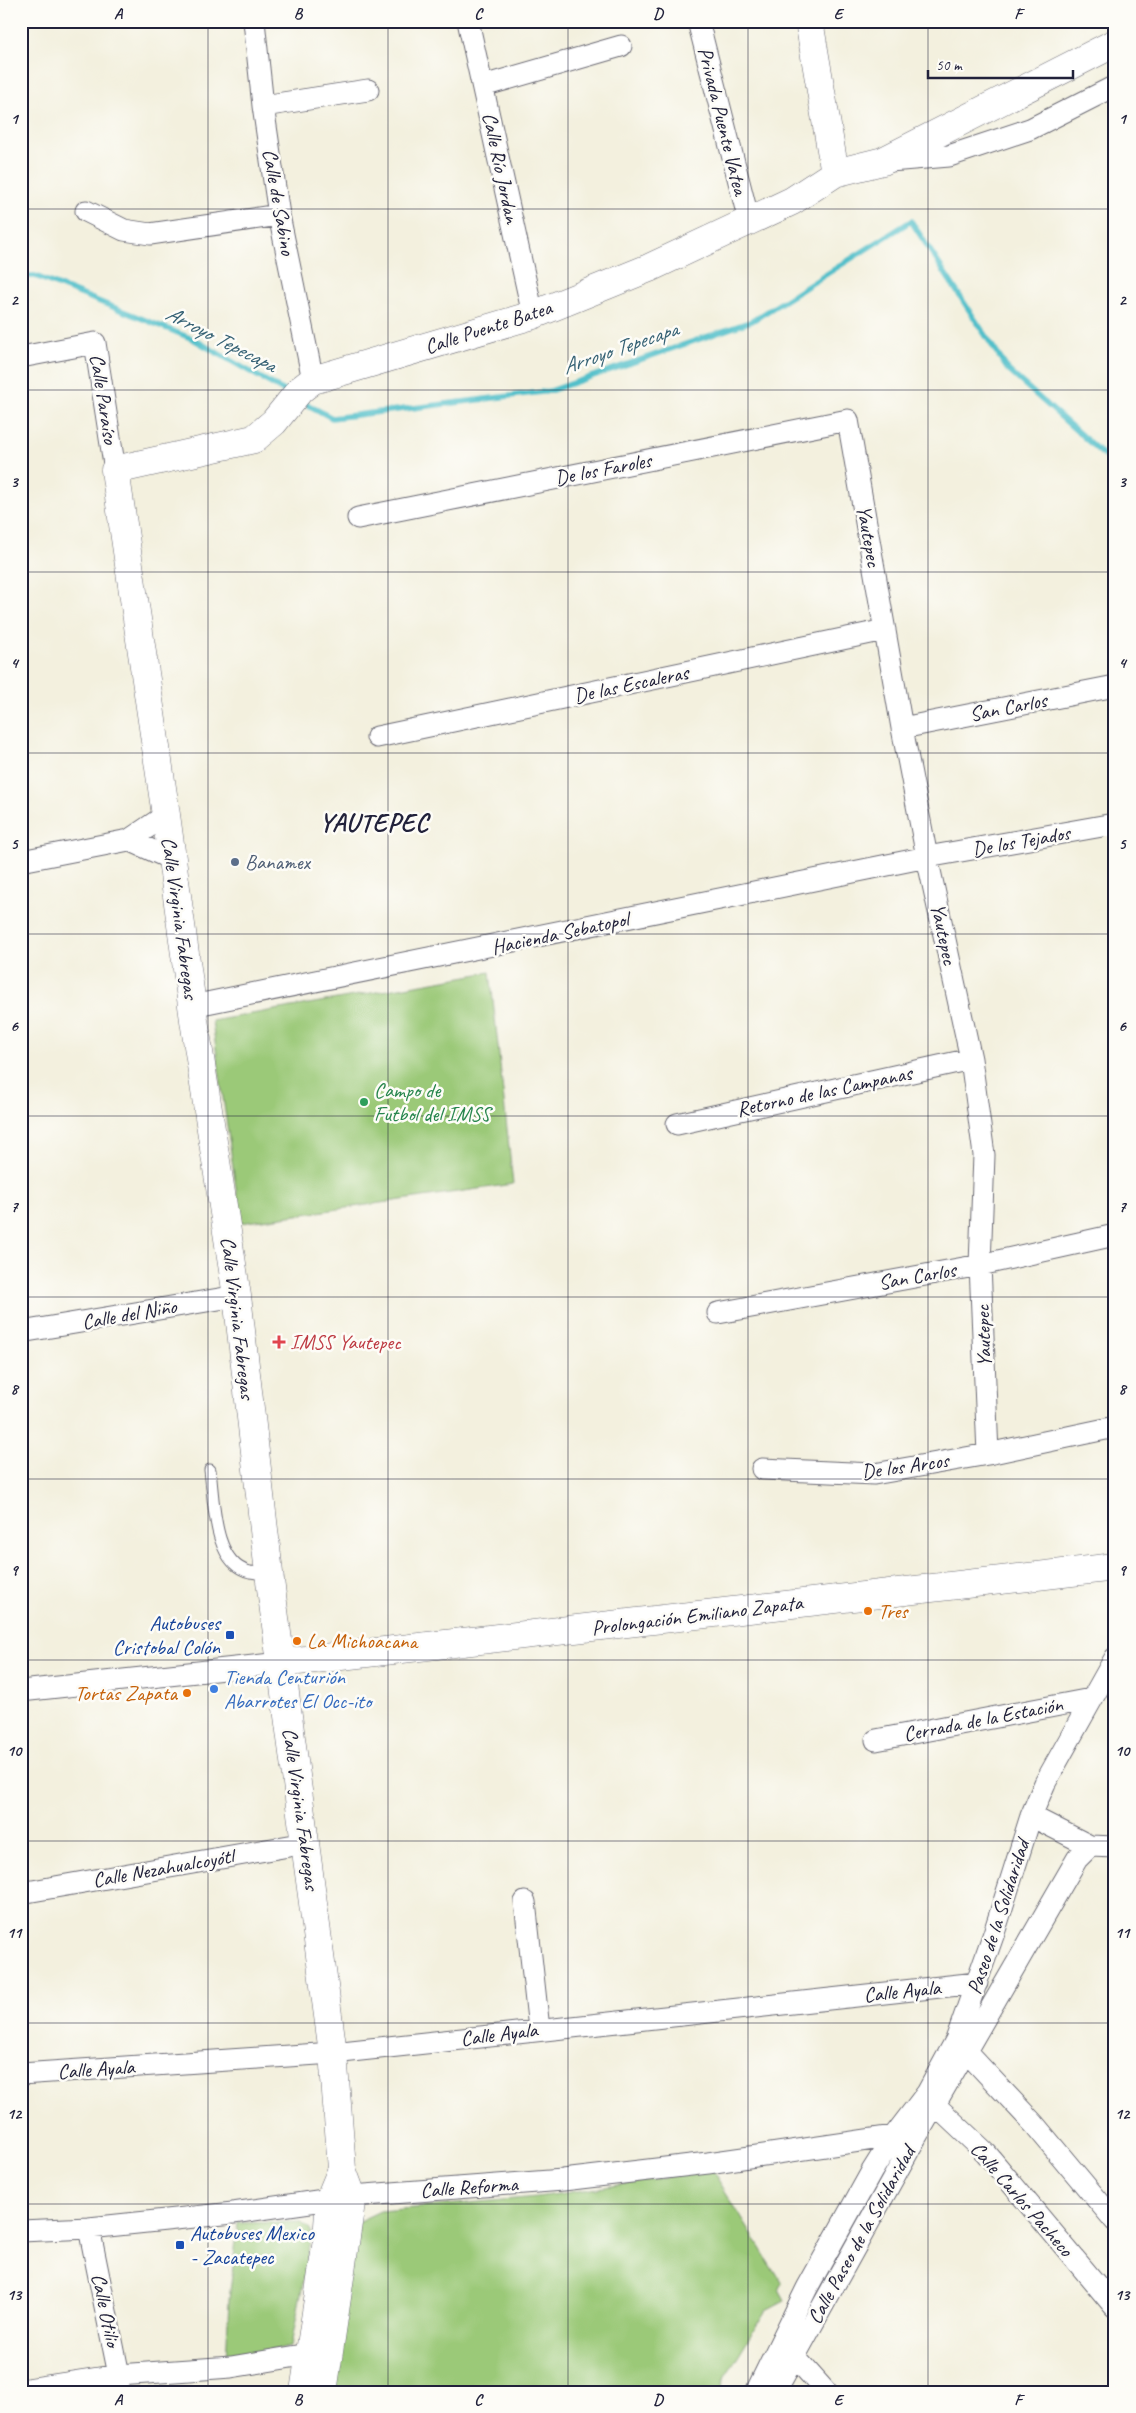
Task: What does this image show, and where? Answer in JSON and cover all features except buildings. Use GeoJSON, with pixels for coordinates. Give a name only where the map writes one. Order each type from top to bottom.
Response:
{"type":"FeatureCollection","features":[{"type":"Feature","properties":{"kind":"main road"},"geometry":{"type":"LineString","coordinates":[[809,21],[835,173]]}},
{"type":"Feature","properties":{"kind":"main road","name":"Calle Puente Batea"},"geometry":{"type":"LineString","coordinates":[[306,385],[533,315],[649,268],[792,201],[835,173],[883,161],[1115,43]]}},
{"type":"Feature","properties":{"kind":"main road"},"geometry":{"type":"LineString","coordinates":[[115,470],[254,439],[274,422],[306,385]]}},
{"type":"Feature","properties":{"kind":"main road","name":"Calle Virginia Fabregas"},"geometry":{"type":"LineString","coordinates":[[115,470],[192,1006],[237,1296],[280,1663],[306,1843],[333,2053],[342,2169],[341,2197]]}},
{"type":"Feature","properties":{"kind":"main road","name":"Prolongación Emiliano Zapata"},"geometry":{"type":"LineString","coordinates":[[280,1663],[1115,1567]]}},
{"type":"Feature","properties":{"kind":"main road"},"geometry":{"type":"LineString","coordinates":[[304,2392],[327,2240],[341,2197]]}},
{"type":"Feature","properties":{"kind":"main road"},"geometry":{"type":"LineString","coordinates":[[323,2392],[341,2197]]}},
{"type":"Feature","properties":{"kind":"street","name":"Calle de Sabino"},"geometry":{"type":"LineString","coordinates":[[254,21],[262,106],[306,385]]}},
{"type":"Feature","properties":{"kind":"street","name":"Calle Río Jordan"},"geometry":{"type":"LineString","coordinates":[[468,21],[533,315]]}},
{"type":"Feature","properties":{"kind":"street","name":"Privada Puente Vatea"},"geometry":{"type":"LineString","coordinates":[[698,21],[749,221]]}},
{"type":"Feature","properties":{"kind":"street"},"geometry":{"type":"LineString","coordinates":[[483,86],[621,46]]}},
{"type":"Feature","properties":{"kind":"street"},"geometry":{"type":"LineString","coordinates":[[883,161],[948,156],[1030,129],[1115,86]]}},
{"type":"Feature","properties":{"kind":"street"},"geometry":{"type":"LineString","coordinates":[[262,106],[368,90]]}},
{"type":"Feature","properties":{"kind":"street"},"geometry":{"type":"LineString","coordinates":[[86,211],[124,230],[150,234],[279,215]]}},
{"type":"Feature","properties":{"kind":"street","name":"Calle Paraíso"},"geometry":{"type":"LineString","coordinates":[[21,357],[95,343],[115,470]]}},
{"type":"Feature","properties":{"kind":"street","name":"De los Faroles"},"geometry":{"type":"LineString","coordinates":[[358,518],[848,420]]}},
{"type":"Feature","properties":{"kind":"street","name":"Yautepec"},"geometry":{"type":"LineString","coordinates":[[848,420],[902,728],[927,857],[971,1059],[984,1155],[980,1265],[988,1454]]}},
{"type":"Feature","properties":{"kind":"street","name":"De las Escaleras"},"geometry":{"type":"LineString","coordinates":[[377,738],[886,630]]}},
{"type":"Feature","properties":{"kind":"street","name":"San Carlos"},"geometry":{"type":"LineString","coordinates":[[902,728],[1115,686]]}},
{"type":"Feature","properties":{"kind":"street"},"geometry":{"type":"LineString","coordinates":[[21,861],[129,840],[166,815]]}},
{"type":"Feature","properties":{"kind":"street","name":"De los Tejados"},"geometry":{"type":"LineString","coordinates":[[927,857],[1108,825],[1115,827]]}},
{"type":"Feature","properties":{"kind":"street"},"geometry":{"type":"LineString","coordinates":[[129,840],[171,859]]}},
{"type":"Feature","properties":{"kind":"street","name":"Hacienda Sebatopol"},"geometry":{"type":"LineString","coordinates":[[192,1006],[927,857]]}},
{"type":"Feature","properties":{"kind":"street","name":"Retorno de las Campanas"},"geometry":{"type":"LineString","coordinates":[[678,1124],[971,1059]]}},
{"type":"Feature","properties":{"kind":"street","name":"San Carlos"},"geometry":{"type":"LineString","coordinates":[[718,1313],[980,1265],[1115,1235]]}},
{"type":"Feature","properties":{"kind":"street","name":"Calle del Niño"},"geometry":{"type":"LineString","coordinates":[[21,1332],[237,1296]]}},
{"type":"Feature","properties":{"kind":"street","name":"De los Arcos"},"geometry":{"type":"LineString","coordinates":[[762,1468],[874,1474],[988,1454],[1115,1427]]}},
{"type":"Feature","properties":{"kind":"street","name":"Paseo de la Solidaridad"},"geometry":{"type":"LineString","coordinates":[[950,2079],[961,2047],[977,1983],[1031,1816],[1045,1783],[1115,1658]]}},
{"type":"Feature","properties":{"kind":"street"},"geometry":{"type":"LineString","coordinates":[[21,1691],[280,1663]]}},
{"type":"Feature","properties":{"kind":"street","name":"Cerrada de la Estación"},"geometry":{"type":"LineString","coordinates":[[876,1740],[1091,1699]]}},
{"type":"Feature","properties":{"kind":"street"},"geometry":{"type":"LineString","coordinates":[[1031,1816],[1090,1846],[1115,1847]]}},
{"type":"Feature","properties":{"kind":"street","name":"Calle Nezahualcoyótl"},"geometry":{"type":"LineString","coordinates":[[21,1893],[306,1843]]}},
{"type":"Feature","properties":{"kind":"street","name":"Paseo de la Solidaridad"},"geometry":{"type":"LineString","coordinates":[[931,2099],[1077,1859],[1090,1846]]}},
{"type":"Feature","properties":{"kind":"street"},"geometry":{"type":"LineString","coordinates":[[525,1902],[539,2029]]}},
{"type":"Feature","properties":{"kind":"street","name":"Calle Ayala"},"geometry":{"type":"LineString","coordinates":[[21,2074],[333,2053],[539,2029],[977,1983]]}},
{"type":"Feature","properties":{"kind":"street"},"geometry":{"type":"LineString","coordinates":[[961,2047],[1034,2124],[1115,2221]]}},
{"type":"Feature","properties":{"kind":"street","name":"Calle Paseo de la Solidaridad"},"geometry":{"type":"LineString","coordinates":[[769,2389],[788,2348],[905,2137],[931,2099],[950,2079]]}},
{"type":"Feature","properties":{"kind":"street","name":"Calle Carlos Pacheco"},"geometry":{"type":"LineString","coordinates":[[931,2099],[986,2154],[1115,2307]]}},
{"type":"Feature","properties":{"kind":"street","name":"Calle Paseo de la Solidaridad"},"geometry":{"type":"LineString","coordinates":[[788,2348],[807,2288],[872,2171],[905,2137]]}},
{"type":"Feature","properties":{"kind":"street","name":"Calle Reforma"},"geometry":{"type":"LineString","coordinates":[[21,2231],[88,2228],[233,2213],[341,2197],[563,2180],[905,2137]]}},
{"type":"Feature","properties":{"kind":"street","name":"Calle Otilio"},"geometry":{"type":"LineString","coordinates":[[88,2228],[119,2384]]}},
{"type":"Feature","properties":{"kind":"street"},"geometry":{"type":"LineString","coordinates":[[788,2348],[826,2392]]}},
{"type":"Feature","properties":{"kind":"street"},"geometry":{"type":"LineString","coordinates":[[21,2390],[119,2384],[309,2354]]}},
{"type":"Feature","properties":{"kind":"lane"},"geometry":{"type":"LineString","coordinates":[[210,1470],[219,1541],[233,1563],[248,1572],[269,1573]]}},
{"type":"Feature","properties":{"kind":"green space","name":"Campo de Futbol del IMSS"},"geometry":{"type":"Polygon","coordinates":[[[490,972],[513,1184],[241,1223],[212,1021],[490,972]]]}},
{"type":"Feature","properties":{"kind":"green space"},"geometry":{"type":"Polygon","coordinates":[[[708,2163],[782,2284],[779,2289],[785,2300],[766,2310],[725,2377],[720,2392],[323,2392],[359,2221],[380,2211],[537,2197],[665,2178],[708,2163]]]}},
{"type":"Feature","properties":{"kind":"green space"},"geometry":{"type":"Polygon","coordinates":[[[300,2222],[310,2229],[312,2235],[291,2346],[226,2360],[229,2300],[238,2223],[300,2222]]]}},
{"type":"Feature","properties":{"kind":"waterway","name":"Arroyo Tepecapa"},"geometry":{"type":"LineString","coordinates":[[301,401],[332,418],[550,391],[752,321],[911,221],[1008,370],[1115,465]]}},
{"type":"Feature","properties":{"kind":"waterway","name":"Arroyo Tepecapa"},"geometry":{"type":"LineString","coordinates":[[21,276],[35,276],[193,339],[289,394]]}},
{"type":"Feature","properties":{"kind":"place","name":"Banamex"},"geometry":{"type":"Point","coordinates":[235,862]}},
{"type":"Feature","properties":{"kind":"place","name":"Campo de Futbol del IMSS"},"geometry":{"type":"Point","coordinates":[364,1102]}},
{"type":"Feature","properties":{"kind":"place","name":"IMSS Yautepec"},"geometry":{"type":"Point","coordinates":[279,1342]}},
{"type":"Feature","properties":{"kind":"place","name":"Tres"},"geometry":{"type":"Point","coordinates":[868,1611]}},
{"type":"Feature","properties":{"kind":"place","name":"Autobuses Cristobal Colón"},"geometry":{"type":"Point","coordinates":[230,1635]}},
{"type":"Feature","properties":{"kind":"place","name":"La Michoacana"},"geometry":{"type":"Point","coordinates":[297,1641]}},
{"type":"Feature","properties":{"kind":"place","name":"Tienda Centurión Abarrotes El Occ-ito"},"geometry":{"type":"Point","coordinates":[214,1689]}},
{"type":"Feature","properties":{"kind":"place","name":"Tortas Zapata"},"geometry":{"type":"Point","coordinates":[187,1693]}},
{"type":"Feature","properties":{"kind":"place","name":"Autobuses Mexico - Zacatepec"},"geometry":{"type":"Point","coordinates":[180,2245]}},
{"type":"Feature","properties":{"kind":"district","name":"YAUTEPEC"},"geometry":{"type":"Point","coordinates":[374,822]}}]}
